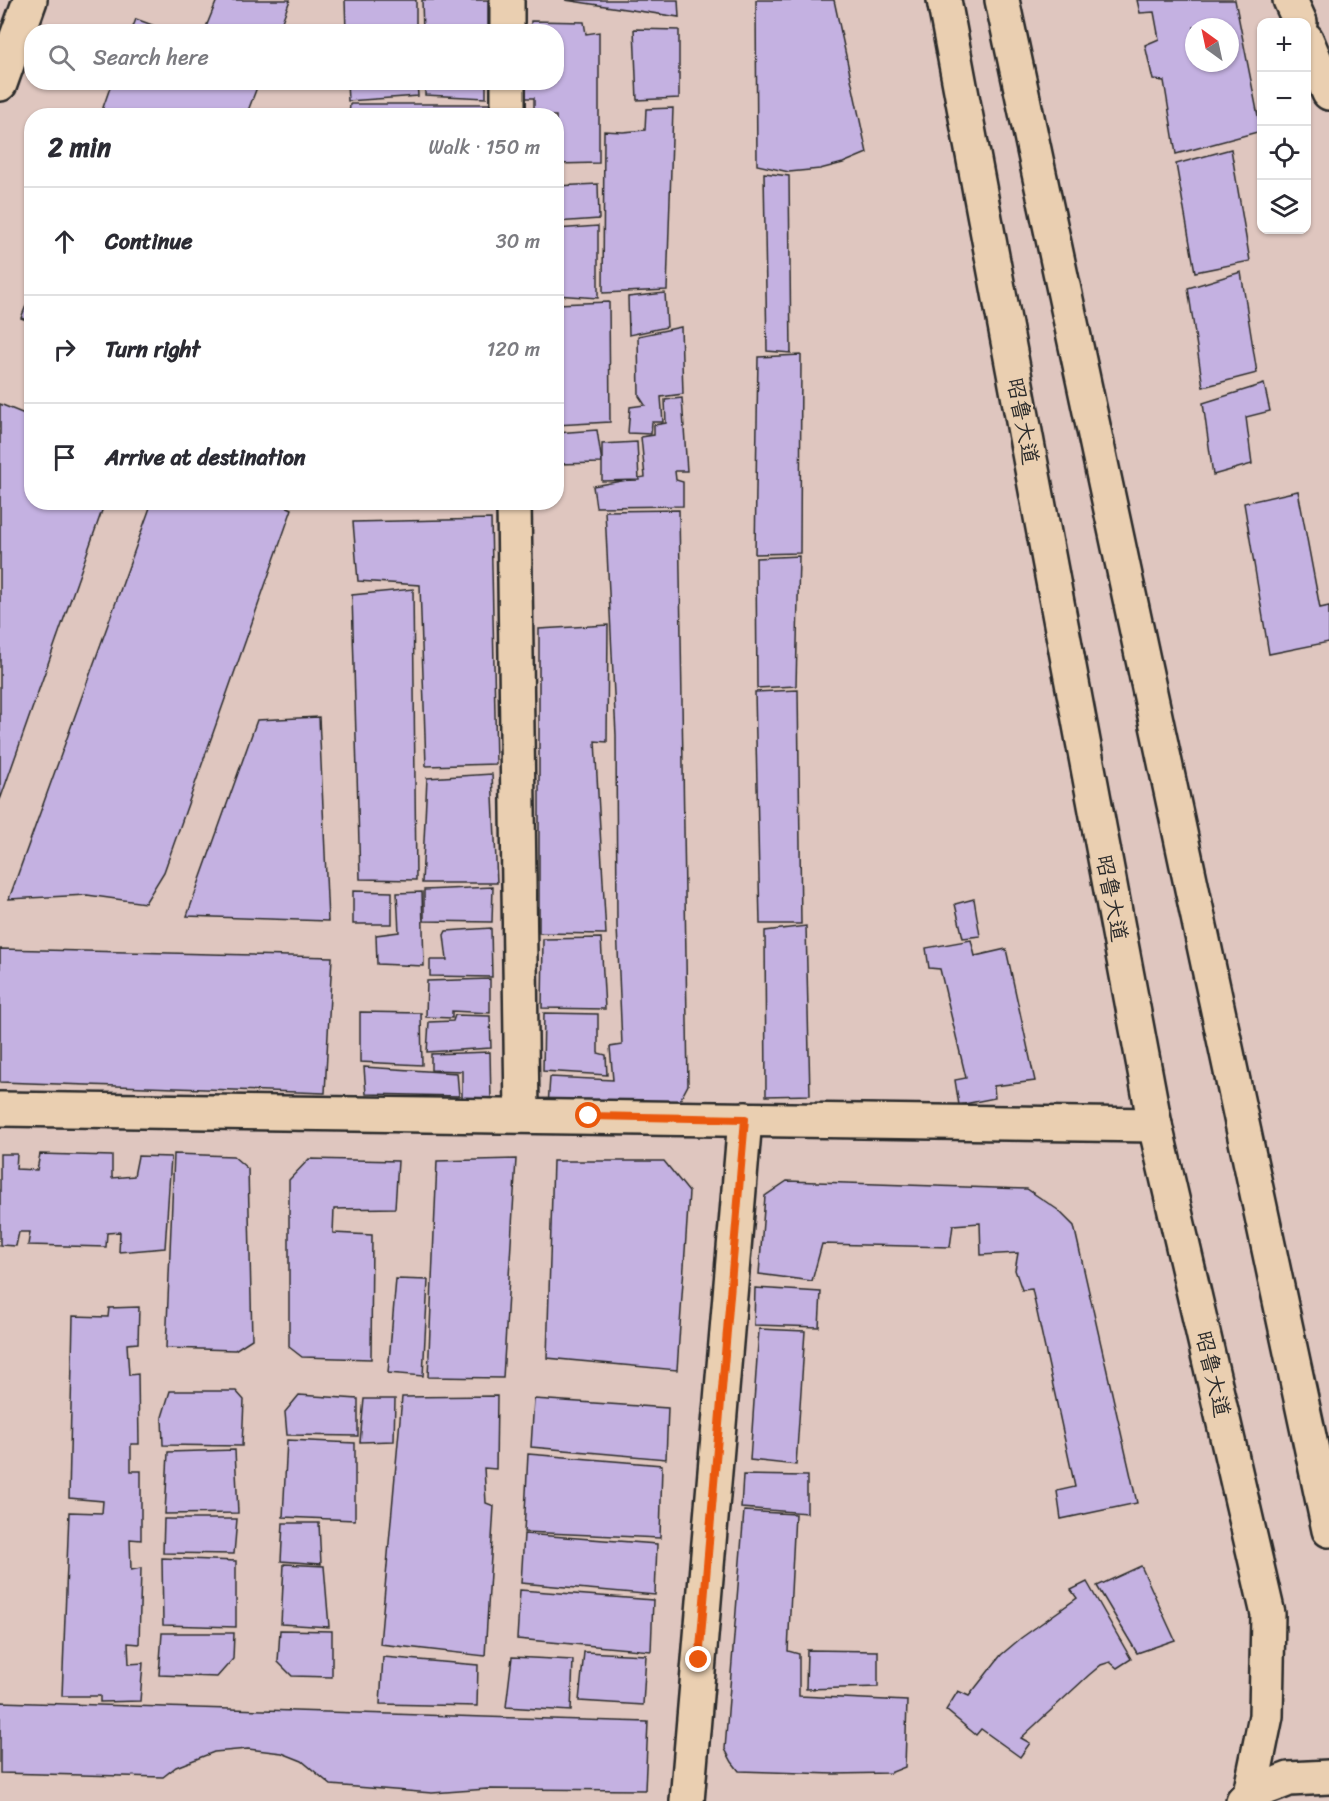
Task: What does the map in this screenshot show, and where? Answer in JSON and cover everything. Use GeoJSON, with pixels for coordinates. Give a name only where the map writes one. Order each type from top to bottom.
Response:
{"type":"FeatureCollection","features":[{"type":"Feature","properties":{"kind":"main road"},"geometry":{"type":"LineString","coordinates":[[0,84],[30,0]]}},
{"type":"Feature","properties":{"kind":"main road"},"geometry":{"type":"LineString","coordinates":[[507,0],[507,24]]}},
{"type":"Feature","properties":{"kind":"main road","name":"昭鲁大道"},"geometry":{"type":"LineString","coordinates":[[944,0],[1155,1125],[1268,1614],[1266,1716],[1247,1798]]}},
{"type":"Feature","properties":{"kind":"main road"},"geometry":{"type":"LineString","coordinates":[[1002,0],[1329,1530]]}},
{"type":"Feature","properties":{"kind":"main road"},"geometry":{"type":"LineString","coordinates":[[1290,0],[1298,18]]}},
{"type":"Feature","properties":{"kind":"main road"},"geometry":{"type":"LineString","coordinates":[[1311,51],[1329,93]]}},
{"type":"Feature","properties":{"kind":"main road"},"geometry":{"type":"LineString","coordinates":[[508,90],[508,108]]}},
{"type":"Feature","properties":{"kind":"main road"},"geometry":{"type":"LineString","coordinates":[[514,510],[522,1115]]}},
{"type":"Feature","properties":{"kind":"main road"},"geometry":{"type":"LineString","coordinates":[[0,1109],[1155,1125]]}},
{"type":"Feature","properties":{"kind":"main road"},"geometry":{"type":"LineString","coordinates":[[687,1801],[745,1119]]}},
{"type":"Feature","properties":{"kind":"main road","name":"昭鲁大道"},"geometry":{"type":"LineString","coordinates":[[1247,1798],[1289,1779],[1329,1777]]}},
{"type":"Feature","properties":{"kind":"building"},"geometry":{"type":"Polygon","coordinates":[[[217,0],[290,0],[281,24],[207,24],[217,0]]]}},
{"type":"Feature","properties":{"kind":"building"},"geometry":{"type":"Polygon","coordinates":[[[345,0],[416,0],[416,24],[346,24],[345,0]]]}},
{"type":"Feature","properties":{"kind":"building"},"geometry":{"type":"Polygon","coordinates":[[[422,0],[488,0],[488,24],[423,24],[422,0]]]}},
{"type":"Feature","properties":{"kind":"building"},"geometry":{"type":"Polygon","coordinates":[[[565,0],[678,0],[679,17],[565,0]]]}},
{"type":"Feature","properties":{"kind":"building"},"geometry":{"type":"Polygon","coordinates":[[[756,0],[834,0],[867,153],[820,169],[789,172],[757,165],[756,0]]]}},
{"type":"Feature","properties":{"kind":"building"},"geometry":{"type":"Polygon","coordinates":[[[1137,0],[1235,0],[1239,18],[1185,18],[1185,72],[1239,72],[1239,20],[1257,111],[1257,132],[1176,154],[1164,81],[1153,80],[1145,45],[1159,39],[1154,12],[1140,13],[1137,0]]]}},
{"type":"Feature","properties":{"kind":"building"},"geometry":{"type":"Polygon","coordinates":[[[136,19],[149,24],[134,24],[136,19]]]}},
{"type":"Feature","properties":{"kind":"building"},"geometry":{"type":"Polygon","coordinates":[[[531,21],[584,22],[586,34],[599,32],[599,163],[564,164],[564,108],[534,108],[534,98],[524,98],[524,90],[564,90],[564,24],[531,24],[531,21]]]}},
{"type":"Feature","properties":{"kind":"building"},"geometry":{"type":"Polygon","coordinates":[[[634,29],[679,30],[679,98],[637,100],[634,29]]]}},
{"type":"Feature","properties":{"kind":"building"},"geometry":{"type":"Polygon","coordinates":[[[109,90],[256,90],[249,108],[103,108],[109,90]]]}},
{"type":"Feature","properties":{"kind":"building"},"geometry":{"type":"Polygon","coordinates":[[[347,90],[418,90],[418,96],[348,101],[347,90]]]}},
{"type":"Feature","properties":{"kind":"building"},"geometry":{"type":"Polygon","coordinates":[[[425,90],[486,90],[486,98],[425,95],[425,90]]]}},
{"type":"Feature","properties":{"kind":"building"},"geometry":{"type":"Polygon","coordinates":[[[350,104],[490,104],[490,108],[350,108],[350,104]]]}},
{"type":"Feature","properties":{"kind":"building"},"geometry":{"type":"Polygon","coordinates":[[[673,108],[667,290],[603,293],[604,131],[645,130],[646,109],[673,108]]]}},
{"type":"Feature","properties":{"kind":"building"},"geometry":{"type":"Polygon","coordinates":[[[1231,149],[1250,261],[1195,272],[1176,164],[1231,149]]]}},
{"type":"Feature","properties":{"kind":"building"},"geometry":{"type":"Polygon","coordinates":[[[764,173],[789,176],[791,353],[767,351],[764,173]]]}},
{"type":"Feature","properties":{"kind":"building"},"geometry":{"type":"Polygon","coordinates":[[[598,184],[599,219],[564,221],[564,186],[598,184]]]}},
{"type":"Feature","properties":{"kind":"building"},"geometry":{"type":"Polygon","coordinates":[[[598,226],[598,298],[564,296],[564,228],[598,226]]]}},
{"type":"Feature","properties":{"kind":"building"},"geometry":{"type":"Polygon","coordinates":[[[1241,272],[1257,373],[1203,387],[1188,288],[1241,272]]]}},
{"type":"Feature","properties":{"kind":"building"},"geometry":{"type":"Polygon","coordinates":[[[665,293],[667,327],[629,335],[628,297],[665,293]]]}},
{"type":"Feature","properties":{"kind":"building"},"geometry":{"type":"Polygon","coordinates":[[[609,302],[610,422],[564,425],[564,304],[609,302]]]}},
{"type":"Feature","properties":{"kind":"building"},"geometry":{"type":"Polygon","coordinates":[[[681,327],[683,394],[661,397],[663,422],[652,422],[651,434],[628,433],[630,407],[645,405],[639,396],[638,336],[681,327]]]}},
{"type":"Feature","properties":{"kind":"building"},"geometry":{"type":"Polygon","coordinates":[[[801,355],[800,553],[755,554],[758,357],[801,355]]]}},
{"type":"Feature","properties":{"kind":"building"},"geometry":{"type":"Polygon","coordinates":[[[1264,384],[1270,411],[1246,417],[1252,464],[1213,475],[1203,403],[1264,384]]]}},
{"type":"Feature","properties":{"kind":"building"},"geometry":{"type":"Polygon","coordinates":[[[682,398],[687,471],[675,471],[676,480],[683,482],[683,506],[596,507],[593,486],[645,477],[641,437],[654,435],[654,425],[666,423],[665,400],[682,398]]]}},
{"type":"Feature","properties":{"kind":"building"},"geometry":{"type":"Polygon","coordinates":[[[0,404],[24,414],[24,510],[102,510],[0,800],[0,404]]]}},
{"type":"Feature","properties":{"kind":"building"},"geometry":{"type":"Polygon","coordinates":[[[597,430],[602,463],[564,464],[564,432],[597,430]]]}},
{"type":"Feature","properties":{"kind":"building"},"geometry":{"type":"Polygon","coordinates":[[[637,442],[639,480],[602,481],[602,444],[637,442]]]}},
{"type":"Feature","properties":{"kind":"building"},"geometry":{"type":"Polygon","coordinates":[[[1298,491],[1320,608],[1329,606],[1329,642],[1269,654],[1244,503],[1298,491]]]}},
{"type":"Feature","properties":{"kind":"building"},"geometry":{"type":"Polygon","coordinates":[[[149,510],[292,510],[164,872],[145,903],[87,895],[9,899],[149,510]]]}},
{"type":"Feature","properties":{"kind":"building"},"geometry":{"type":"Polygon","coordinates":[[[679,510],[688,1085],[679,1102],[660,1105],[548,1106],[550,1077],[613,1080],[610,1047],[622,1045],[617,926],[616,735],[605,511],[679,510]]]}},
{"type":"Feature","properties":{"kind":"building"},"geometry":{"type":"Polygon","coordinates":[[[491,519],[496,764],[426,766],[420,585],[358,581],[353,522],[491,519]]]}},
{"type":"Feature","properties":{"kind":"building"},"geometry":{"type":"Polygon","coordinates":[[[799,556],[796,686],[757,688],[756,558],[799,556]]]}},
{"type":"Feature","properties":{"kind":"building"},"geometry":{"type":"Polygon","coordinates":[[[413,589],[416,880],[360,879],[352,595],[413,589]]]}},
{"type":"Feature","properties":{"kind":"building"},"geometry":{"type":"Polygon","coordinates":[[[608,625],[607,742],[595,741],[606,934],[539,933],[539,629],[608,625]]]}},
{"type":"Feature","properties":{"kind":"building"},"geometry":{"type":"Polygon","coordinates":[[[798,690],[801,924],[760,924],[755,692],[798,690]]]}},
{"type":"Feature","properties":{"kind":"building"},"geometry":{"type":"Polygon","coordinates":[[[319,717],[328,921],[187,916],[257,720],[319,717]]]}},
{"type":"Feature","properties":{"kind":"building"},"geometry":{"type":"Polygon","coordinates":[[[492,774],[497,883],[422,883],[427,778],[492,774]]]}},
{"type":"Feature","properties":{"kind":"building"},"geometry":{"type":"Polygon","coordinates":[[[493,887],[492,922],[424,921],[424,890],[493,887]]]}},
{"type":"Feature","properties":{"kind":"building"},"geometry":{"type":"Polygon","coordinates":[[[353,891],[392,892],[392,924],[353,924],[353,891]]]}},
{"type":"Feature","properties":{"kind":"building"},"geometry":{"type":"Polygon","coordinates":[[[422,892],[424,966],[377,964],[376,935],[399,932],[397,893],[422,892]]]}},
{"type":"Feature","properties":{"kind":"building"},"geometry":{"type":"Polygon","coordinates":[[[974,899],[980,936],[963,938],[955,904],[974,899]]]}},
{"type":"Feature","properties":{"kind":"building"},"geometry":{"type":"Polygon","coordinates":[[[806,926],[810,1095],[766,1096],[765,931],[806,926]]]}},
{"type":"Feature","properties":{"kind":"building"},"geometry":{"type":"Polygon","coordinates":[[[491,928],[492,977],[430,976],[430,960],[447,960],[444,935],[446,931],[491,928]]]}},
{"type":"Feature","properties":{"kind":"building"},"geometry":{"type":"Polygon","coordinates":[[[601,938],[605,1009],[542,1008],[543,939],[601,938]]]}},
{"type":"Feature","properties":{"kind":"building"},"geometry":{"type":"Polygon","coordinates":[[[971,940],[975,956],[1006,949],[1035,1081],[994,1086],[995,1098],[959,1105],[955,1080],[966,1078],[940,969],[929,968],[926,948],[971,940]]]}},
{"type":"Feature","properties":{"kind":"building"},"geometry":{"type":"Polygon","coordinates":[[[0,949],[332,957],[325,1093],[0,1082],[0,949]]]}},
{"type":"Feature","properties":{"kind":"building"},"geometry":{"type":"Polygon","coordinates":[[[490,979],[490,1013],[452,1011],[452,1018],[426,1017],[427,981],[490,979]]]}},
{"type":"Feature","properties":{"kind":"building"},"geometry":{"type":"Polygon","coordinates":[[[360,1012],[421,1013],[422,1065],[360,1062],[360,1012]]]}},
{"type":"Feature","properties":{"kind":"building"},"geometry":{"type":"Polygon","coordinates":[[[544,1013],[598,1014],[598,1053],[606,1055],[607,1075],[543,1071],[544,1013]]]}},
{"type":"Feature","properties":{"kind":"building"},"geometry":{"type":"Polygon","coordinates":[[[455,1015],[490,1016],[491,1048],[427,1052],[429,1022],[453,1021],[455,1015]]]}},
{"type":"Feature","properties":{"kind":"building"},"geometry":{"type":"Polygon","coordinates":[[[490,1052],[491,1102],[462,1100],[462,1071],[431,1070],[431,1054],[490,1052]]]}},
{"type":"Feature","properties":{"kind":"building"},"geometry":{"type":"Polygon","coordinates":[[[364,1067],[457,1073],[459,1096],[366,1094],[364,1067]]]}},
{"type":"Feature","properties":{"kind":"building"},"geometry":{"type":"Polygon","coordinates":[[[0,1154],[17,1154],[16,1169],[37,1170],[40,1154],[112,1156],[112,1178],[134,1176],[138,1156],[171,1157],[165,1248],[119,1252],[120,1232],[107,1233],[106,1247],[28,1245],[30,1232],[19,1232],[16,1246],[0,1245],[0,1154]]]}},
{"type":"Feature","properties":{"kind":"building"},"geometry":{"type":"Polygon","coordinates":[[[174,1154],[233,1156],[248,1169],[252,1339],[235,1350],[166,1348],[174,1154]]]}},
{"type":"Feature","properties":{"kind":"building"},"geometry":{"type":"Polygon","coordinates":[[[309,1159],[398,1161],[395,1208],[334,1209],[333,1233],[372,1235],[371,1359],[302,1357],[289,1347],[289,1180],[309,1159]]]}},
{"type":"Feature","properties":{"kind":"building"},"geometry":{"type":"Polygon","coordinates":[[[516,1159],[503,1378],[428,1377],[437,1161],[516,1159]]]}},
{"type":"Feature","properties":{"kind":"building"},"geometry":{"type":"Polygon","coordinates":[[[553,1161],[664,1161],[689,1192],[677,1370],[547,1358],[553,1161]]]}},
{"type":"Feature","properties":{"kind":"building"},"geometry":{"type":"Polygon","coordinates":[[[787,1181],[1027,1189],[1058,1210],[1074,1226],[1137,1503],[1061,1519],[1057,1491],[1075,1487],[1032,1289],[1022,1290],[1015,1270],[1018,1253],[981,1255],[980,1223],[953,1225],[950,1247],[822,1244],[812,1281],[759,1274],[765,1196],[787,1181]]]}},
{"type":"Feature","properties":{"kind":"building"},"geometry":{"type":"Polygon","coordinates":[[[396,1279],[428,1280],[423,1376],[388,1373],[396,1279]]]}},
{"type":"Feature","properties":{"kind":"building"},"geometry":{"type":"Polygon","coordinates":[[[755,1288],[821,1292],[819,1327],[754,1325],[755,1288]]]}},
{"type":"Feature","properties":{"kind":"building"},"geometry":{"type":"Polygon","coordinates":[[[139,1307],[138,1343],[127,1344],[129,1375],[138,1374],[139,1444],[131,1444],[131,1471],[141,1471],[141,1540],[130,1539],[131,1570],[141,1568],[139,1644],[128,1643],[129,1664],[143,1663],[140,1701],[100,1702],[100,1696],[62,1696],[69,1512],[102,1513],[103,1501],[69,1498],[73,1316],[108,1317],[109,1308],[139,1307]]]}},
{"type":"Feature","properties":{"kind":"building"},"geometry":{"type":"Polygon","coordinates":[[[759,1329],[805,1331],[796,1465],[750,1460],[759,1329]]]}},
{"type":"Feature","properties":{"kind":"building"},"geometry":{"type":"Polygon","coordinates":[[[170,1391],[236,1391],[244,1400],[242,1446],[163,1445],[162,1417],[170,1391]]]}},
{"type":"Feature","properties":{"kind":"building"},"geometry":{"type":"Polygon","coordinates":[[[299,1395],[358,1399],[358,1436],[287,1435],[285,1412],[299,1395]]]}},
{"type":"Feature","properties":{"kind":"building"},"geometry":{"type":"Polygon","coordinates":[[[497,1396],[496,1469],[484,1468],[486,1503],[494,1506],[485,1656],[380,1644],[402,1397],[497,1396]]]}},
{"type":"Feature","properties":{"kind":"building"},"geometry":{"type":"Polygon","coordinates":[[[364,1399],[395,1399],[394,1441],[360,1442],[364,1399]]]}},
{"type":"Feature","properties":{"kind":"building"},"geometry":{"type":"Polygon","coordinates":[[[534,1399],[668,1408],[666,1459],[531,1447],[534,1399]]]}},
{"type":"Feature","properties":{"kind":"building"},"geometry":{"type":"Polygon","coordinates":[[[287,1440],[355,1443],[355,1520],[283,1517],[287,1440]]]}},
{"type":"Feature","properties":{"kind":"building"},"geometry":{"type":"Polygon","coordinates":[[[235,1450],[238,1513],[165,1514],[168,1452],[235,1450]]]}},
{"type":"Feature","properties":{"kind":"building"},"geometry":{"type":"Polygon","coordinates":[[[528,1454],[662,1465],[660,1538],[524,1532],[528,1454]]]}},
{"type":"Feature","properties":{"kind":"building"},"geometry":{"type":"Polygon","coordinates":[[[743,1475],[807,1476],[807,1513],[741,1508],[743,1475]]]}},
{"type":"Feature","properties":{"kind":"building"},"geometry":{"type":"Polygon","coordinates":[[[744,1511],[795,1514],[788,1651],[799,1654],[799,1696],[907,1701],[905,1767],[890,1773],[834,1774],[739,1771],[732,1762],[725,1749],[744,1511]]]}},
{"type":"Feature","properties":{"kind":"building"},"geometry":{"type":"Polygon","coordinates":[[[164,1519],[237,1519],[234,1554],[163,1553],[164,1519]]]}},
{"type":"Feature","properties":{"kind":"building"},"geometry":{"type":"Polygon","coordinates":[[[283,1523],[319,1523],[321,1564],[281,1561],[283,1523]]]}},
{"type":"Feature","properties":{"kind":"building"},"geometry":{"type":"Polygon","coordinates":[[[524,1534],[657,1544],[655,1595],[521,1583],[524,1534]]]}},
{"type":"Feature","properties":{"kind":"building"},"geometry":{"type":"Polygon","coordinates":[[[162,1558],[236,1561],[236,1627],[163,1625],[162,1558]]]}},
{"type":"Feature","properties":{"kind":"building"},"geometry":{"type":"Polygon","coordinates":[[[284,1564],[324,1566],[329,1627],[281,1624],[284,1564]]]}},
{"type":"Feature","properties":{"kind":"building"},"geometry":{"type":"Polygon","coordinates":[[[1141,1566],[1175,1640],[1137,1653],[1097,1586],[1141,1566]]]}},
{"type":"Feature","properties":{"kind":"building"},"geometry":{"type":"Polygon","coordinates":[[[1087,1582],[1131,1659],[1117,1668],[1110,1662],[1101,1665],[1089,1675],[1021,1738],[1030,1743],[1020,1757],[981,1729],[976,1735],[946,1710],[958,1691],[969,1696],[1001,1655],[1077,1598],[1071,1590],[1087,1582]]]}},
{"type":"Feature","properties":{"kind":"building"},"geometry":{"type":"Polygon","coordinates":[[[520,1590],[653,1600],[651,1651],[517,1639],[520,1590]]]}},
{"type":"Feature","properties":{"kind":"building"},"geometry":{"type":"Polygon","coordinates":[[[280,1630],[332,1631],[332,1677],[292,1676],[278,1662],[280,1630]]]}},
{"type":"Feature","properties":{"kind":"building"},"geometry":{"type":"Polygon","coordinates":[[[162,1633],[234,1633],[233,1659],[217,1677],[159,1675],[162,1633]]]}},
{"type":"Feature","properties":{"kind":"building"},"geometry":{"type":"Polygon","coordinates":[[[807,1650],[878,1651],[878,1687],[806,1689],[807,1650]]]}},
{"type":"Feature","properties":{"kind":"building"},"geometry":{"type":"Polygon","coordinates":[[[584,1652],[646,1655],[643,1705],[579,1701],[584,1652]]]}},
{"type":"Feature","properties":{"kind":"building"},"geometry":{"type":"Polygon","coordinates":[[[383,1657],[478,1665],[477,1706],[380,1704],[383,1657]]]}},
{"type":"Feature","properties":{"kind":"building"},"geometry":{"type":"Polygon","coordinates":[[[512,1657],[573,1660],[571,1711],[506,1707],[512,1657]]]}},
{"type":"Feature","properties":{"kind":"building"},"geometry":{"type":"Polygon","coordinates":[[[0,1702],[648,1722],[645,1790],[487,1789],[432,1793],[331,1785],[302,1761],[282,1753],[248,1749],[214,1752],[176,1767],[163,1777],[0,1773],[0,1702]]]}},
{"type":"Feature","properties":{"kind":"route"},"geometry":{"type":"LineString","coordinates":[[589,1116],[745,1119],[699,1660]]}}]}
